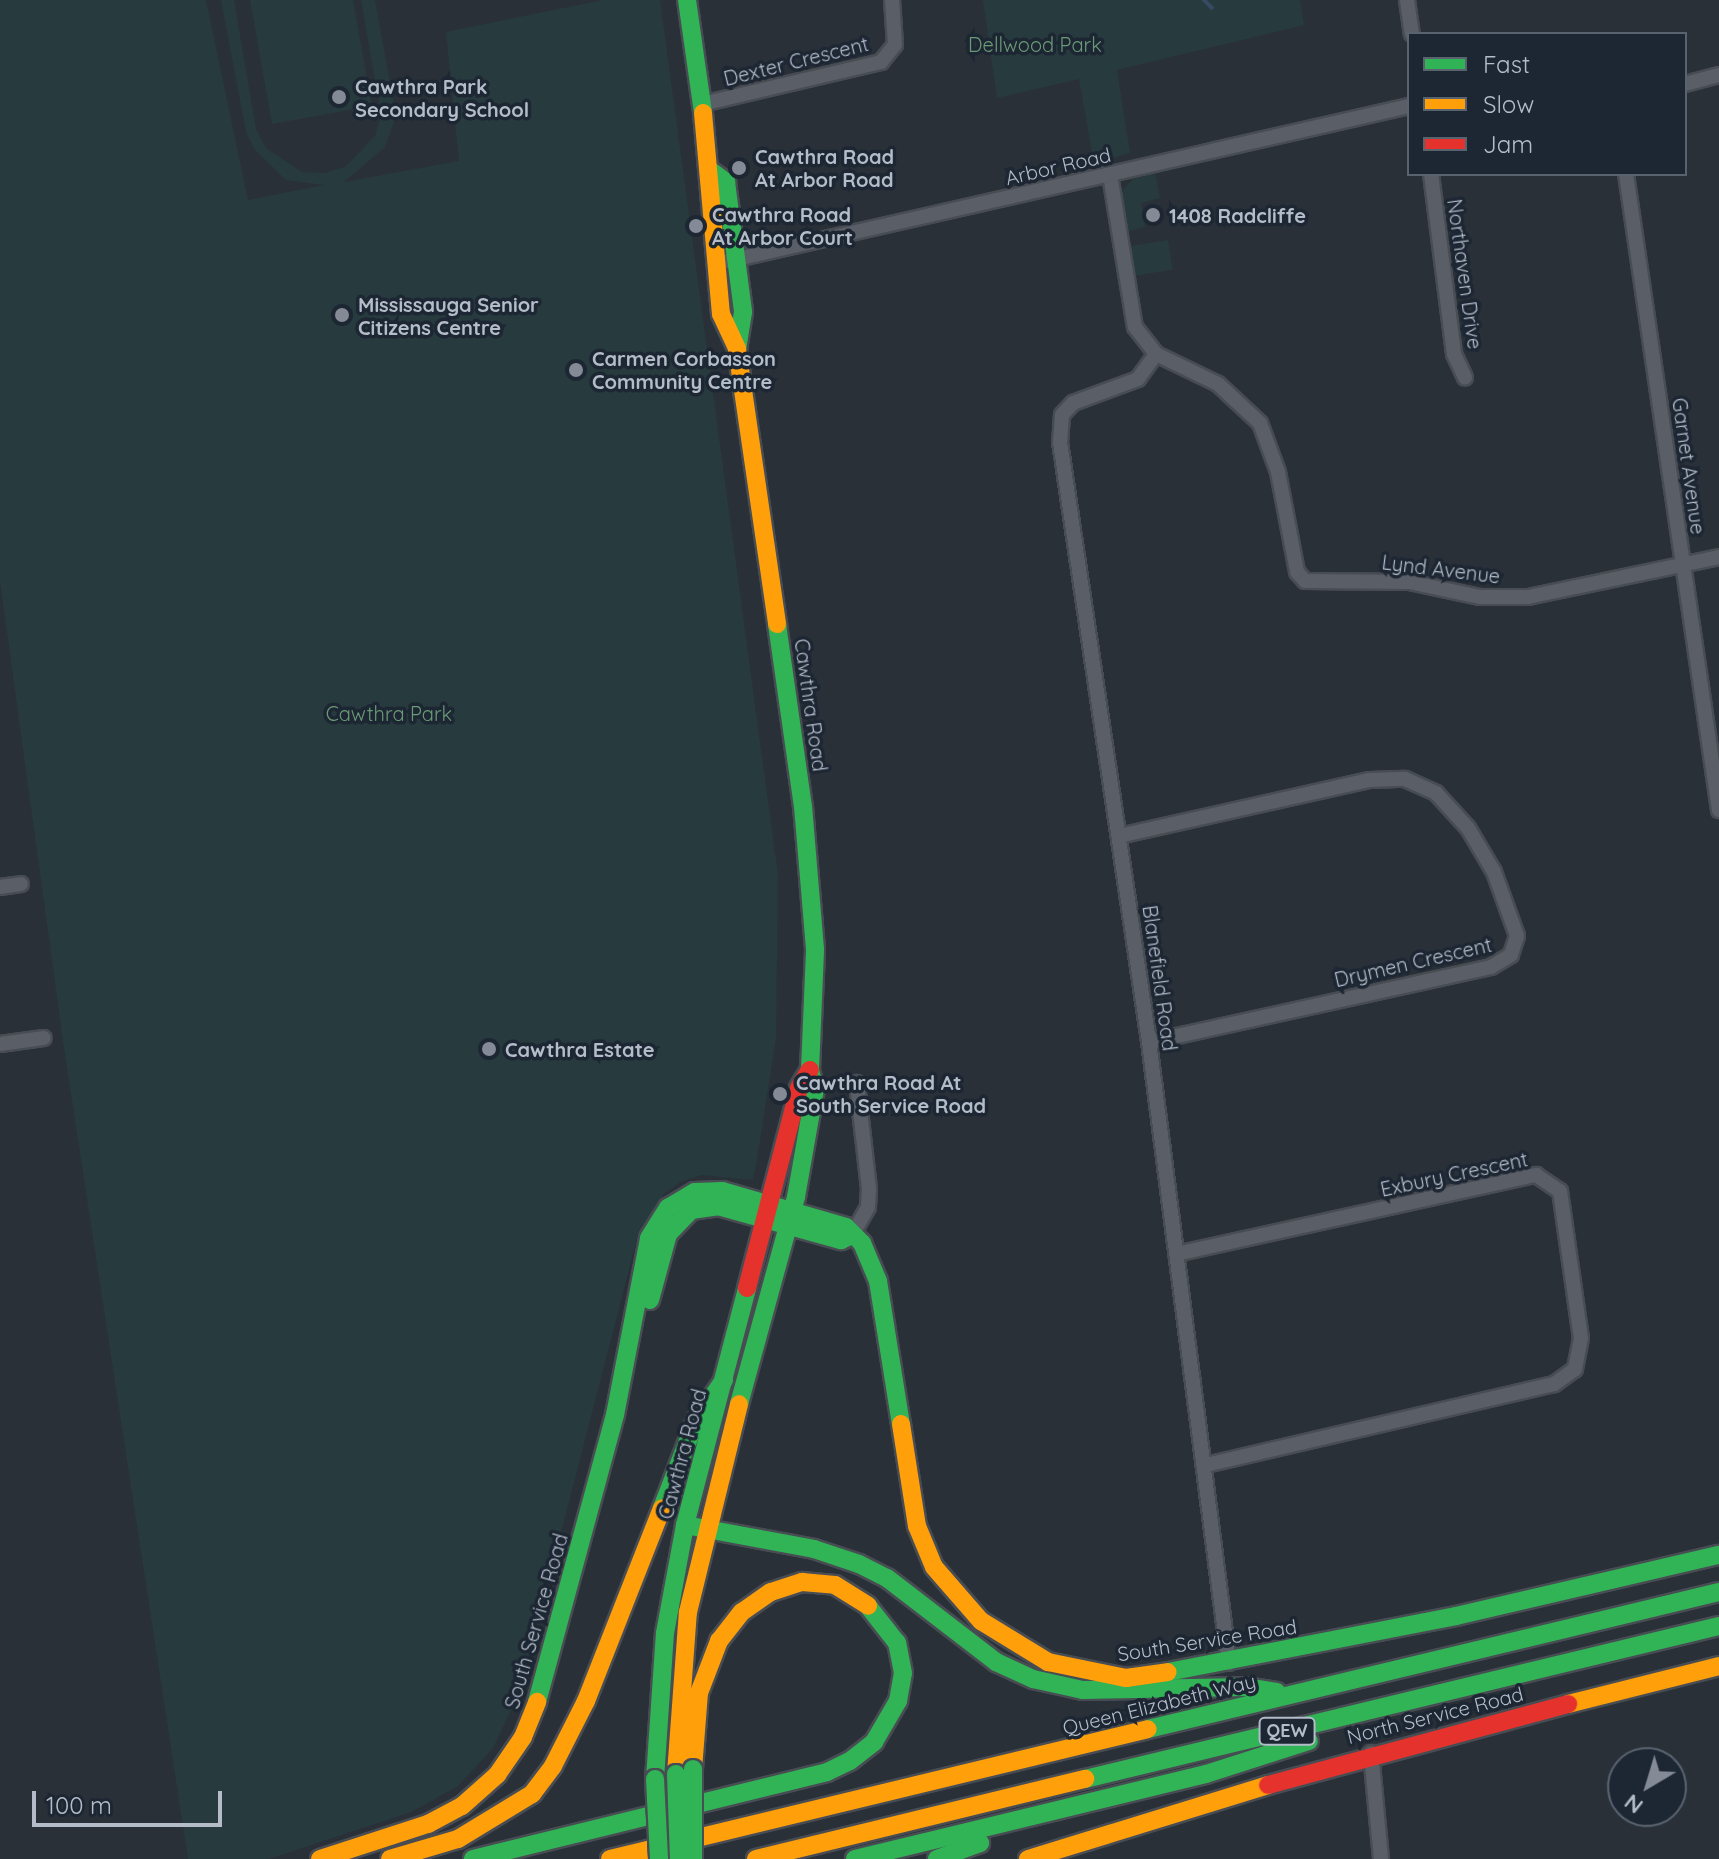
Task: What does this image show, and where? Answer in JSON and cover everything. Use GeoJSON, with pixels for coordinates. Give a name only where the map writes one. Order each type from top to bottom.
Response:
{"type":"FeatureCollection","features":[{"type":"Feature","properties":{"kind":"main road","name":"Cawthra Road"},"geometry":{"type":"LineString","coordinates":[[679,1859],[684,1772],[680,1673],[706,1528],[791,1216],[815,1089],[810,1070],[815,949],[803,807],[737,349],[721,314],[706,184],[711,171],[687,0]]}},
{"type":"Feature","properties":{"kind":"main road","name":"Cawthra Road"},"geometry":{"type":"LineString","coordinates":[[711,171],[726,182],[743,312],[737,349]]}},
{"type":"Feature","properties":{"kind":"main road","name":"Cawthra Road"},"geometry":{"type":"LineString","coordinates":[[657,1855],[655,1779],[665,1633],[685,1525],[799,1088],[810,1070]]}},
{"type":"Feature","properties":{"kind":"main road","name":"South Service Road"},"geometry":{"type":"LineString","coordinates":[[320,1859],[428,1824],[462,1806],[512,1755],[536,1707],[626,1371],[649,1238],[660,1217],[695,1192],[722,1191],[791,1216],[841,1240],[852,1235],[870,1254],[878,1281],[917,1526],[934,1567],[961,1603],[1001,1637],[1073,1671],[1126,1678],[1229,1663],[1719,1555]]}},
{"type":"Feature","properties":{"kind":"main road"},"geometry":{"type":"LineString","coordinates":[[390,1859],[458,1839],[504,1815],[532,1794],[553,1766],[586,1701],[696,1420],[724,1380]]}},
{"type":"Feature","properties":{"kind":"main road"},"geometry":{"type":"LineString","coordinates":[[685,1525],[814,1549],[859,1564],[887,1578],[996,1662],[1033,1679],[1083,1690],[1245,1687],[1287,1694]]}},
{"type":"Feature","properties":{"kind":"main road"},"geometry":{"type":"LineString","coordinates":[[473,1859],[827,1772],[850,1761],[874,1742],[898,1701],[903,1673],[897,1643],[884,1623],[859,1597],[835,1585],[802,1582],[771,1592],[742,1612],[719,1641],[699,1693],[684,1772],[693,1859]]}},
{"type":"Feature","properties":{"kind":"main road","name":"Queen Elizabeth Way"},"geometry":{"type":"LineString","coordinates":[[610,1859],[1719,1592]]}},
{"type":"Feature","properties":{"kind":"main road","name":"QEW"},"geometry":{"type":"LineString","coordinates":[[756,1859],[1719,1626]]}},
{"type":"Feature","properties":{"kind":"main road","name":"North Service Road"},"geometry":{"type":"LineString","coordinates":[[1028,1859],[1371,1753],[1719,1666]]}},
{"type":"Feature","properties":{"kind":"main road"},"geometry":{"type":"LineString","coordinates":[[855,1859],[1206,1774],[1481,1684]]}},
{"type":"Feature","properties":{"kind":"main road"},"geometry":{"type":"LineString","coordinates":[[937,1859],[1082,1805]]}},
{"type":"Feature","properties":{"kind":"street","name":"Dexter Crescent"},"geometry":{"type":"LineString","coordinates":[[702,104],[881,62],[895,45],[892,0]]}},
{"type":"Feature","properties":{"kind":"street"},"geometry":{"type":"LineString","coordinates":[[1407,0],[1412,32]]}},
{"type":"Feature","properties":{"kind":"street"},"geometry":{"type":"LineString","coordinates":[[1687,83],[1719,75]]}},
{"type":"Feature","properties":{"kind":"street","name":"Arbor Road"},"geometry":{"type":"LineString","coordinates":[[715,264],[1407,106]]}},
{"type":"Feature","properties":{"kind":"street"},"geometry":{"type":"LineString","coordinates":[[1110,175],[1130,312],[1156,354]]}},
{"type":"Feature","properties":{"kind":"street","name":"Northaven Drive"},"geometry":{"type":"LineString","coordinates":[[1431,176],[1454,354],[1465,378]]}},
{"type":"Feature","properties":{"kind":"street","name":"Garnet Avenue"},"geometry":{"type":"LineString","coordinates":[[1626,176],[1719,810]]}},
{"type":"Feature","properties":{"kind":"street","name":"Lynd Avenue"},"geometry":{"type":"LineString","coordinates":[[1156,354],[1218,384],[1260,423],[1278,472],[1297,572],[1305,581],[1409,582],[1480,597],[1528,597],[1719,557]]}},
{"type":"Feature","properties":{"kind":"street","name":"Blanefield Road"},"geometry":{"type":"LineString","coordinates":[[1156,354],[1138,379],[1073,403],[1059,428],[1149,1042],[1206,1465],[1229,1663]]}},
{"type":"Feature","properties":{"kind":"street","name":"Drymen Crescent"},"geometry":{"type":"LineString","coordinates":[[1119,836],[1370,780],[1405,779],[1436,793],[1468,828],[1494,872],[1517,936],[1511,955],[1491,967],[1149,1042]]}},
{"type":"Feature","properties":{"kind":"street"},"geometry":{"type":"LineString","coordinates":[[0,887],[21,884]]}},
{"type":"Feature","properties":{"kind":"street"},"geometry":{"type":"LineString","coordinates":[[0,1044],[44,1038]]}},
{"type":"Feature","properties":{"kind":"street"},"geometry":{"type":"LineString","coordinates":[[852,1235],[868,1207],[869,1189],[857,1083]]}},
{"type":"Feature","properties":{"kind":"street","name":"Exbury Crescent"},"geometry":{"type":"LineString","coordinates":[[1176,1254],[1536,1175],[1560,1191],[1579,1323],[1575,1369],[1554,1384],[1206,1465]]}},
{"type":"Feature","properties":{"kind":"street"},"geometry":{"type":"LineString","coordinates":[[1371,1753],[1381,1859]]}},
{"type":"Feature","properties":{"kind":"green space","name":"Cawthra Park"},"geometry":{"type":"Polygon","coordinates":[[[0,0],[206,0],[248,200],[324,185],[286,180],[255,150],[246,132],[221,0],[234,0],[256,129],[266,148],[302,172],[324,173],[345,167],[375,136],[381,115],[361,0],[375,0],[396,116],[385,147],[344,182],[459,161],[446,32],[603,0],[660,0],[778,875],[776,1037],[756,1166],[753,1180],[702,1175],[682,1181],[664,1194],[638,1235],[520,1691],[493,1748],[458,1786],[411,1812],[269,1859],[188,1859],[64,1048],[0,581],[0,0]]]}},
{"type":"Feature","properties":{"kind":"green space"},"geometry":{"type":"Polygon","coordinates":[[[250,0],[353,0],[372,106],[272,124],[250,0]]]}},
{"type":"Feature","properties":{"kind":"green space","name":"Dellwood Park"},"geometry":{"type":"Polygon","coordinates":[[[983,0],[1300,0],[1304,25],[1117,70],[1130,153],[1094,163],[1079,79],[997,98],[983,0]]]}},
{"type":"Feature","properties":{"kind":"green space"},"geometry":{"type":"Polygon","coordinates":[[[1155,173],[1160,198],[1141,203],[1145,227],[1125,232],[1120,193],[1133,179],[1155,173]]]}},
{"type":"Feature","properties":{"kind":"green space"},"geometry":{"type":"Polygon","coordinates":[[[1168,240],[1173,270],[1131,276],[1127,247],[1168,240]]]}},
{"type":"Feature","properties":{"kind":"waterway"},"geometry":{"type":"LineString","coordinates":[[1204,0],[1212,8]]}},
{"type":"Feature","properties":{"kind":"traffic: fast"},"geometry":{"type":"LineString","coordinates":[[687,0],[703,113]]}},
{"type":"Feature","properties":{"kind":"traffic: fast"},"geometry":{"type":"LineString","coordinates":[[711,171],[726,182],[743,312],[737,349]]}},
{"type":"Feature","properties":{"kind":"traffic: fast"},"geometry":{"type":"LineString","coordinates":[[739,1404],[796,1197],[815,1089],[810,1070],[815,949],[803,807],[777,624]]}},
{"type":"Feature","properties":{"kind":"traffic: fast"},"geometry":{"type":"LineString","coordinates":[[537,1702],[615,1415],[649,1238],[668,1208],[695,1192],[722,1191],[846,1227],[862,1243],[878,1281],[901,1424]]}},
{"type":"Feature","properties":{"kind":"traffic: fast"},"geometry":{"type":"LineString","coordinates":[[650,1300],[668,1234],[691,1210],[718,1206],[841,1240],[852,1235]]}},
{"type":"Feature","properties":{"kind":"traffic: fast"},"geometry":{"type":"LineString","coordinates":[[655,1779],[665,1633],[685,1525],[747,1288]]}},
{"type":"Feature","properties":{"kind":"traffic: fast"},"geometry":{"type":"LineString","coordinates":[[662,1508],[696,1420],[724,1380]]}},
{"type":"Feature","properties":{"kind":"traffic: fast"},"geometry":{"type":"LineString","coordinates":[[685,1525],[814,1549],[859,1564],[887,1578],[996,1662],[1033,1679],[1083,1690],[1245,1687],[1277,1692]]}},
{"type":"Feature","properties":{"kind":"traffic: fast"},"geometry":{"type":"LineString","coordinates":[[1168,1672],[1456,1616],[1719,1555]]}},
{"type":"Feature","properties":{"kind":"traffic: fast"},"geometry":{"type":"LineString","coordinates":[[1148,1729],[1719,1592]]}},
{"type":"Feature","properties":{"kind":"traffic: fast"},"geometry":{"type":"LineString","coordinates":[[473,1859],[827,1772],[850,1761],[874,1742],[898,1701],[903,1673],[897,1643],[868,1606]]}},
{"type":"Feature","properties":{"kind":"traffic: fast"},"geometry":{"type":"LineString","coordinates":[[1085,1779],[1719,1626]]}},
{"type":"Feature","properties":{"kind":"traffic: fast"},"geometry":{"type":"LineString","coordinates":[[855,1859],[1206,1774],[1309,1741]]}},
{"type":"Feature","properties":{"kind":"traffic: fast"},"geometry":{"type":"LineString","coordinates":[[693,1769],[693,1859]]}},
{"type":"Feature","properties":{"kind":"traffic: fast"},"geometry":{"type":"LineString","coordinates":[[676,1774],[679,1859]]}},
{"type":"Feature","properties":{"kind":"traffic: fast"},"geometry":{"type":"LineString","coordinates":[[655,1779],[659,1859]]}},
{"type":"Feature","properties":{"kind":"traffic: fast"},"geometry":{"type":"LineString","coordinates":[[937,1859],[980,1843]]}},
{"type":"Feature","properties":{"kind":"traffic: slow"},"geometry":{"type":"LineString","coordinates":[[703,113],[721,314],[737,349],[777,624]]}},
{"type":"Feature","properties":{"kind":"traffic: slow"},"geometry":{"type":"LineString","coordinates":[[676,1774],[688,1612],[739,1404]]}},
{"type":"Feature","properties":{"kind":"traffic: slow"},"geometry":{"type":"LineString","coordinates":[[901,1424],[917,1526],[934,1567],[981,1621],[1048,1662],[1126,1678],[1168,1672]]}},
{"type":"Feature","properties":{"kind":"traffic: slow"},"geometry":{"type":"LineString","coordinates":[[390,1859],[458,1839],[532,1794],[553,1766],[586,1701],[662,1508]]}},
{"type":"Feature","properties":{"kind":"traffic: slow"},"geometry":{"type":"LineString","coordinates":[[693,1769],[699,1693],[719,1641],[742,1612],[771,1592],[802,1582],[835,1585],[868,1606]]}},
{"type":"Feature","properties":{"kind":"traffic: slow"},"geometry":{"type":"LineString","coordinates":[[1568,1704],[1719,1666]]}},
{"type":"Feature","properties":{"kind":"traffic: slow"},"geometry":{"type":"LineString","coordinates":[[320,1859],[428,1824],[462,1806],[497,1775],[523,1737],[537,1702]]}},
{"type":"Feature","properties":{"kind":"traffic: slow"},"geometry":{"type":"LineString","coordinates":[[610,1859],[1148,1729]]}},
{"type":"Feature","properties":{"kind":"traffic: slow"},"geometry":{"type":"LineString","coordinates":[[756,1859],[1085,1779]]}},
{"type":"Feature","properties":{"kind":"traffic: slow"},"geometry":{"type":"LineString","coordinates":[[1028,1859],[1268,1785]]}},
{"type":"Feature","properties":{"kind":"traffic: jam"},"geometry":{"type":"LineString","coordinates":[[747,1288],[799,1088],[810,1070]]}},
{"type":"Feature","properties":{"kind":"traffic: jam"},"geometry":{"type":"LineString","coordinates":[[1268,1785],[1568,1704]]}},
{"type":"Feature","properties":{"kind":"place","name":"Cawthra Park Secondary School"},"geometry":{"type":"Point","coordinates":[339,97]}},
{"type":"Feature","properties":{"kind":"place","name":"Cawthra Road At Arbor Road"},"geometry":{"type":"Point","coordinates":[739,168]}},
{"type":"Feature","properties":{"kind":"place","name":"1408 Radcliffe"},"geometry":{"type":"Point","coordinates":[1153,215]}},
{"type":"Feature","properties":{"kind":"place","name":"Cawthra Road At Arbor Court"},"geometry":{"type":"Point","coordinates":[696,226]}},
{"type":"Feature","properties":{"kind":"place","name":"Mississauga Senior Citizens Centre"},"geometry":{"type":"Point","coordinates":[342,315]}},
{"type":"Feature","properties":{"kind":"place","name":"Carmen Corbasson Community Centre"},"geometry":{"type":"Point","coordinates":[576,370]}},
{"type":"Feature","properties":{"kind":"place","name":"Cawthra Estate"},"geometry":{"type":"Point","coordinates":[489,1049]}},
{"type":"Feature","properties":{"kind":"place","name":"Cawthra Road At South Service Road"},"geometry":{"type":"Point","coordinates":[780,1094]}}]}
